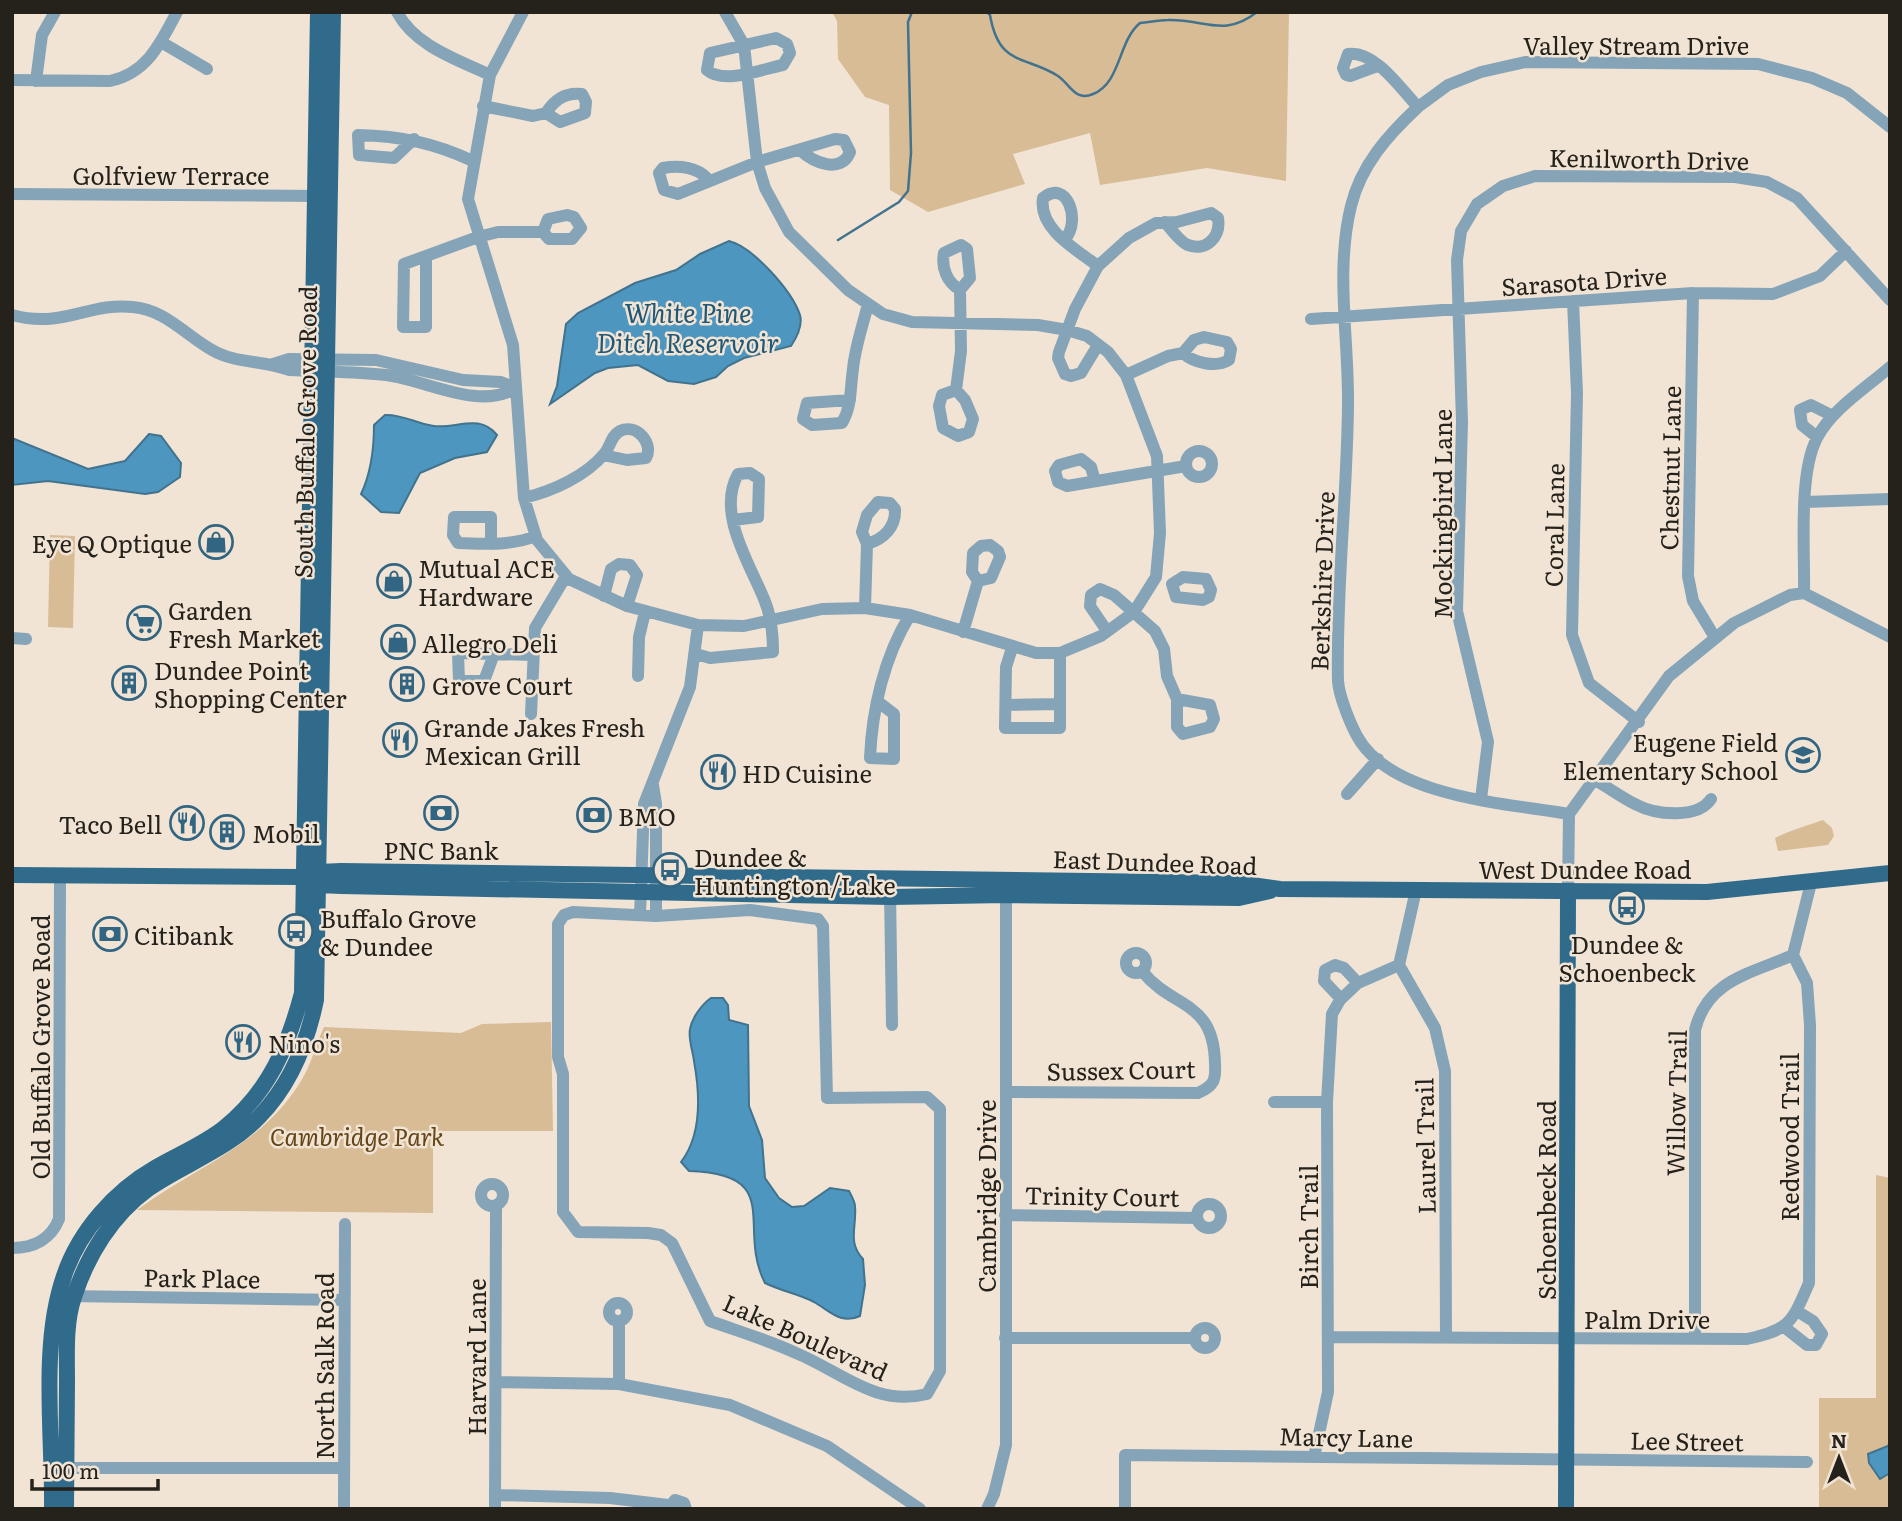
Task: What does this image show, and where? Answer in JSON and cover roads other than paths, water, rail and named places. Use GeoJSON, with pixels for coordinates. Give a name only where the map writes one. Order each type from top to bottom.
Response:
{"type":"FeatureCollection","features":[{"type":"Feature","properties":{"kind":"main road","name":"South Buffalo Grove Road"},"geometry":{"type":"LineString","coordinates":[[66,1296],[110,1225],[130,1204],[147,1190],[224,1145],[257,1119],[279,1094],[300,1058],[316,1000],[322,196],[318,12]]}},
{"type":"Feature","properties":{"kind":"main road","name":"South Buffalo Grove Road"},"geometry":{"type":"LineString","coordinates":[[322,196],[333,12]]}},
{"type":"Feature","properties":{"kind":"main road","name":"South Buffalo Grove Road"},"geometry":{"type":"LineString","coordinates":[[66,1296],[64,1275],[91,1227],[129,1185],[223,1129],[268,1081],[282,1058],[302,993],[302,877],[321,365]]}},
{"type":"Feature","properties":{"kind":"main road","name":"West Dundee Road"},"geometry":{"type":"LineString","coordinates":[[1280,890],[1707,892],[1890,873]]}},
{"type":"Feature","properties":{"kind":"main road"},"geometry":{"type":"LineString","coordinates":[[12,875],[302,877]]}},
{"type":"Feature","properties":{"kind":"main road","name":"East Dundee Road"},"geometry":{"type":"LineString","coordinates":[[302,877],[647,885],[890,897],[1006,887]]}},
{"type":"Feature","properties":{"kind":"main road","name":"East Dundee Road"},"geometry":{"type":"LineString","coordinates":[[647,885],[890,879],[1239,898],[1280,890]]}},
{"type":"Feature","properties":{"kind":"main road","name":"Schoenbeck Road"},"geometry":{"type":"LineString","coordinates":[[1566,1509],[1568,891]]}},
{"type":"Feature","properties":{"kind":"main road"},"geometry":{"type":"LineString","coordinates":[[66,1296],[51,1340],[60,1468],[66,1509]]}},
{"type":"Feature","properties":{"kind":"main road"},"geometry":{"type":"LineString","coordinates":[[52,1509],[60,1468]]}},
{"type":"Feature","properties":{"kind":"street"},"geometry":{"type":"LineString","coordinates":[[36,81],[42,35],[55,12]]}},
{"type":"Feature","properties":{"kind":"street"},"geometry":{"type":"LineString","coordinates":[[12,80],[110,81],[124,78],[141,69],[161,42],[177,12]]}},
{"type":"Feature","properties":{"kind":"street"},"geometry":{"type":"LineString","coordinates":[[397,12],[404,25],[429,47],[489,75]]}},
{"type":"Feature","properties":{"kind":"street"},"geometry":{"type":"LineString","coordinates":[[523,12],[489,75],[468,199],[513,345],[524,498],[536,536],[566,576],[626,606],[698,625],[744,626],[822,609],[865,608],[909,615],[1036,653],[1060,653],[1107,631],[1134,612],[1156,577],[1160,533],[1157,456],[1126,375],[1108,352],[1087,336],[1038,325],[912,322],[883,314],[848,290],[789,232],[765,188],[757,162],[744,45],[726,12]]}},
{"type":"Feature","properties":{"kind":"street"},"geometry":{"type":"LineString","coordinates":[[776,38],[787,44],[790,53],[783,65],[718,77],[707,70],[706,63],[710,53],[744,45],[776,38]]}},
{"type":"Feature","properties":{"kind":"street"},"geometry":{"type":"LineString","coordinates":[[161,42],[207,69]]}},
{"type":"Feature","properties":{"kind":"street","name":"Valley Stream Drive"},"geometry":{"type":"LineString","coordinates":[[1346,317],[1342,254],[1352,204],[1367,165],[1388,136],[1418,107],[1448,85],[1481,72],[1525,62],[1758,64],[1812,78],[1847,93],[1890,127]]}},
{"type":"Feature","properties":{"kind":"street"},"geometry":{"type":"LineString","coordinates":[[1377,66],[1418,107]]}},
{"type":"Feature","properties":{"kind":"street"},"geometry":{"type":"LineString","coordinates":[[483,106],[533,116],[546,113]]}},
{"type":"Feature","properties":{"kind":"street"},"geometry":{"type":"LineString","coordinates":[[414,139],[438,145],[473,161]]}},
{"type":"Feature","properties":{"kind":"street"},"geometry":{"type":"LineString","coordinates":[[708,179],[800,150]]}},
{"type":"Feature","properties":{"kind":"street","name":"Kenilworth Drive"},"geometry":{"type":"LineString","coordinates":[[1459,310],[1457,260],[1461,231],[1477,204],[1503,186],[1535,176],[1735,177],[1767,182],[1797,198],[1890,300]]}},
{"type":"Feature","properties":{"kind":"street","name":"Golfview Terrace"},"geometry":{"type":"LineString","coordinates":[[12,194],[322,196]]}},
{"type":"Feature","properties":{"kind":"street"},"geometry":{"type":"LineString","coordinates":[[1098,345],[1082,373],[1071,376],[1065,374],[1058,358],[1067,330],[1098,267],[1129,238],[1156,223],[1164,222]]}},
{"type":"Feature","properties":{"kind":"street"},"geometry":{"type":"LineString","coordinates":[[426,257],[426,327],[403,327],[404,264],[478,237],[498,233],[543,232]]}},
{"type":"Feature","properties":{"kind":"street"},"geometry":{"type":"LineString","coordinates":[[1065,239],[1098,267]]}},
{"type":"Feature","properties":{"kind":"street","name":"Sarasota Drive"},"geometry":{"type":"LineString","coordinates":[[1311,319],[1693,293],[1773,294],[1820,276],[1846,251]]}},
{"type":"Feature","properties":{"kind":"street"},"geometry":{"type":"LineString","coordinates":[[956,390],[961,351],[960,290]]}},
{"type":"Feature","properties":{"kind":"street","name":"Chestnut Lane"},"geometry":{"type":"LineString","coordinates":[[1693,293],[1688,576],[1693,601],[1714,636]]}},
{"type":"Feature","properties":{"kind":"street","name":"Coral Lane"},"geometry":{"type":"LineString","coordinates":[[1573,301],[1577,393],[1572,635],[1589,683],[1639,722]]}},
{"type":"Feature","properties":{"kind":"street"},"geometry":{"type":"LineString","coordinates":[[850,400],[853,368],[868,304]]}},
{"type":"Feature","properties":{"kind":"street"},"geometry":{"type":"LineString","coordinates":[[12,315],[43,321],[113,307],[134,306],[168,318],[212,351],[234,359],[273,364],[289,359],[321,365],[389,361],[463,380],[501,382],[516,388]]}},
{"type":"Feature","properties":{"kind":"street","name":"Mockingbird Lane"},"geometry":{"type":"LineString","coordinates":[[1459,310],[1462,422],[1457,611],[1488,742],[1481,799]]}},
{"type":"Feature","properties":{"kind":"street","name":"Berkshire Drive"},"geometry":{"type":"LineString","coordinates":[[1346,317],[1348,404],[1338,685],[1358,737],[1378,759],[1413,783],[1481,799],[1569,814]]}},
{"type":"Feature","properties":{"kind":"street"},"geometry":{"type":"LineString","coordinates":[[1126,375],[1168,356],[1184,353]]}},
{"type":"Feature","properties":{"kind":"street"},"geometry":{"type":"LineString","coordinates":[[1804,593],[1807,465],[1817,437],[1833,416],[1890,367]]}},
{"type":"Feature","properties":{"kind":"street"},"geometry":{"type":"LineString","coordinates":[[1817,437],[1802,425],[1800,410],[1811,405],[1833,416]]}},
{"type":"Feature","properties":{"kind":"street"},"geometry":{"type":"LineString","coordinates":[[524,498],[547,492],[592,467],[603,455]]}},
{"type":"Feature","properties":{"kind":"street"},"geometry":{"type":"LineString","coordinates":[[1094,481],[1186,466]]}},
{"type":"Feature","properties":{"kind":"street"},"geometry":{"type":"LineString","coordinates":[[1806,502],[1890,499]]}},
{"type":"Feature","properties":{"kind":"street"},"geometry":{"type":"LineString","coordinates":[[696,654],[710,658],[773,652],[765,601],[739,547],[733,520]]}},
{"type":"Feature","properties":{"kind":"street"},"geometry":{"type":"LineString","coordinates":[[491,544],[516,544],[536,536]]}},
{"type":"Feature","properties":{"kind":"street"},"geometry":{"type":"LineString","coordinates":[[865,608],[867,544]]}},
{"type":"Feature","properties":{"kind":"street"},"geometry":{"type":"LineString","coordinates":[[604,596],[611,569],[619,564],[631,565],[637,575],[626,606]]}},
{"type":"Feature","properties":{"kind":"street"},"geometry":{"type":"LineString","coordinates":[[531,714],[535,628],[566,576]]}},
{"type":"Feature","properties":{"kind":"street"},"geometry":{"type":"LineString","coordinates":[[1156,577],[1172,584]]}},
{"type":"Feature","properties":{"kind":"street"},"geometry":{"type":"LineString","coordinates":[[963,632],[978,580]]}},
{"type":"Feature","properties":{"kind":"street"},"geometry":{"type":"LineString","coordinates":[[1107,631],[1090,606],[1094,592],[1100,589],[1114,595],[1155,631],[1164,649],[1167,676],[1177,699]]}},
{"type":"Feature","properties":{"kind":"street"},"geometry":{"type":"LineString","coordinates":[[1568,891],[1569,814],[1639,722],[1669,676],[1714,636],[1790,595],[1804,593],[1890,637]]}},
{"type":"Feature","properties":{"kind":"street"},"geometry":{"type":"LineString","coordinates":[[638,676],[639,637],[645,612]]}},
{"type":"Feature","properties":{"kind":"street"},"geometry":{"type":"LineString","coordinates":[[877,701],[909,615]]}},
{"type":"Feature","properties":{"kind":"street"},"geometry":{"type":"LineString","coordinates":[[640,915],[647,885],[656,804],[653,785],[690,687],[698,625]]}},
{"type":"Feature","properties":{"kind":"street"},"geometry":{"type":"LineString","coordinates":[[1012,648],[1006,667],[1005,728],[1060,728],[1060,653]]}},
{"type":"Feature","properties":{"kind":"street"},"geometry":{"type":"LineString","coordinates":[[494,654],[532,655]]}},
{"type":"Feature","properties":{"kind":"street"},"geometry":{"type":"LineString","coordinates":[[1006,705],[1060,704]]}},
{"type":"Feature","properties":{"kind":"street"},"geometry":{"type":"LineString","coordinates":[[1346,794],[1378,759]]}},
{"type":"Feature","properties":{"kind":"street"},"geometry":{"type":"LineString","coordinates":[[1593,779],[1640,807],[1680,813],[1707,805],[1711,799]]}},
{"type":"Feature","properties":{"kind":"street","name":"Old Buffalo Grove Road"},"geometry":{"type":"LineString","coordinates":[[12,1248],[25,1248],[44,1240],[54,1232],[59,1219],[60,876]]}},
{"type":"Feature","properties":{"kind":"street"},"geometry":{"type":"LineString","coordinates":[[890,879],[892,1025]]}},
{"type":"Feature","properties":{"kind":"street"},"geometry":{"type":"LineString","coordinates":[[1793,955],[1811,883]]}},
{"type":"Feature","properties":{"kind":"street"},"geometry":{"type":"LineString","coordinates":[[647,885],[656,916]]}},
{"type":"Feature","properties":{"kind":"street","name":"Cambridge Drive"},"geometry":{"type":"LineString","coordinates":[[987,1509],[994,1494],[1006,1445],[1006,887]]}},
{"type":"Feature","properties":{"kind":"street"},"geometry":{"type":"LineString","coordinates":[[1399,965],[1416,890]]}},
{"type":"Feature","properties":{"kind":"street","name":"Lake Boulevard"},"geometry":{"type":"LineString","coordinates":[[750,911],[818,919],[823,926],[827,1098],[927,1097],[940,1109],[940,1371],[927,1394],[904,1400],[877,1394],[797,1353],[710,1321],[677,1252],[661,1235],[578,1232],[566,1219],[563,1212],[563,1074],[558,1056],[558,924],[564,915],[573,912],[656,916],[750,911]]}},
{"type":"Feature","properties":{"kind":"street","name":"Redwood Trail"},"geometry":{"type":"LineString","coordinates":[[1791,1319],[1809,1283],[1810,1025],[1807,984],[1793,955]]}},
{"type":"Feature","properties":{"kind":"street","name":"Willow Trail"},"geometry":{"type":"LineString","coordinates":[[1695,1339],[1695,1030],[1698,1014],[1707,999],[1720,987],[1793,955]]}},
{"type":"Feature","properties":{"kind":"street"},"geometry":{"type":"LineString","coordinates":[[1341,999],[1324,981],[1325,970],[1335,965],[1344,968],[1357,983]]}},
{"type":"Feature","properties":{"kind":"street","name":"Birch Trail"},"geometry":{"type":"LineString","coordinates":[[1314,1457],[1328,1392],[1329,1030],[1332,1014],[1341,999],[1357,983],[1399,965]]}},
{"type":"Feature","properties":{"kind":"street","name":"Laurel Trail"},"geometry":{"type":"LineString","coordinates":[[1399,965],[1435,1028],[1445,1071],[1447,1338]]}},
{"type":"Feature","properties":{"kind":"street","name":"Sussex Court"},"geometry":{"type":"LineString","coordinates":[[1007,1092],[1198,1093],[1209,1088],[1214,1082],[1215,1045],[1209,1027],[1188,1006],[1142,971]]}},
{"type":"Feature","properties":{"kind":"street"},"geometry":{"type":"LineString","coordinates":[[1274,1102],[1327,1102]]}},
{"type":"Feature","properties":{"kind":"street","name":"Harvard Lane"},"geometry":{"type":"LineString","coordinates":[[495,1502],[496,1205]]}},
{"type":"Feature","properties":{"kind":"street","name":"Trinity Court"},"geometry":{"type":"LineString","coordinates":[[1005,1215],[1197,1218]]}},
{"type":"Feature","properties":{"kind":"street","name":"North Salk Road"},"geometry":{"type":"LineString","coordinates":[[344,1509],[345,1224]]}},
{"type":"Feature","properties":{"kind":"street","name":"Park Place"},"geometry":{"type":"LineString","coordinates":[[66,1296],[344,1300]]}},
{"type":"Feature","properties":{"kind":"street","name":"Palm Drive"},"geometry":{"type":"LineString","coordinates":[[1328,1337],[1746,1339],[1772,1333],[1791,1319]]}},
{"type":"Feature","properties":{"kind":"street"},"geometry":{"type":"LineString","coordinates":[[619,1321],[619,1384]]}},
{"type":"Feature","properties":{"kind":"street"},"geometry":{"type":"LineString","coordinates":[[1005,1338],[1195,1338]]}},
{"type":"Feature","properties":{"kind":"street"},"geometry":{"type":"LineString","coordinates":[[496,1382],[619,1384],[730,1405],[827,1446],[920,1509]]}},
{"type":"Feature","properties":{"kind":"street","name":"Marcy Lane"},"geometry":{"type":"LineString","coordinates":[[1125,1509],[1125,1455],[1566,1460]]}},
{"type":"Feature","properties":{"kind":"street","name":"Lee Street"},"geometry":{"type":"LineString","coordinates":[[1566,1460],[1807,1462]]}},
{"type":"Feature","properties":{"kind":"street"},"geometry":{"type":"LineString","coordinates":[[60,1468],[344,1468]]}},
{"type":"Feature","properties":{"kind":"street"},"geometry":{"type":"LineString","coordinates":[[495,1502],[610,1498],[668,1507],[678,1500],[686,1509]]}},
{"type":"Feature","properties":{"kind":"water","name":"White Pine Ditch Reservoir"},"geometry":{"type":"Polygon","coordinates":[[[729,241],[749,252],[771,271],[796,305],[801,323],[791,346],[744,358],[728,366],[716,377],[694,384],[668,381],[638,365],[608,368],[595,373],[550,404],[557,386],[566,324],[578,313],[635,283],[676,270],[700,254],[729,241]]]}},
{"type":"Feature","properties":{"kind":"water"},"geometry":{"type":"Polygon","coordinates":[[[385,415],[434,426],[475,423],[490,428],[497,435],[487,452],[455,458],[420,473],[399,513],[381,512],[361,494],[371,461],[374,425],[385,415]]]}},
{"type":"Feature","properties":{"kind":"water"},"geometry":{"type":"Polygon","coordinates":[[[149,434],[161,436],[181,463],[180,477],[158,492],[145,494],[48,481],[12,485],[12,438],[88,469],[125,461],[149,434]]]}},
{"type":"Feature","properties":{"kind":"water"},"geometry":{"type":"Polygon","coordinates":[[[711,998],[723,998],[728,1005],[729,1020],[748,1025],[749,1106],[762,1140],[765,1178],[779,1198],[792,1207],[804,1206],[830,1188],[849,1191],[853,1198],[854,1240],[863,1259],[865,1285],[860,1316],[841,1318],[808,1299],[765,1283],[757,1262],[753,1207],[748,1193],[738,1182],[719,1174],[689,1171],[681,1162],[693,1139],[698,1114],[690,1029],[698,1012],[711,998]]]}},
{"type":"Feature","properties":{"kind":"water"},"geometry":{"type":"Polygon","coordinates":[[[1890,1442],[1890,1473],[1880,1479],[1869,1463],[1868,1454],[1888,1446],[1890,1442]]]}},
{"type":"Feature","properties":{"kind":"waterway"},"geometry":{"type":"LineString","coordinates":[[838,240],[899,202],[908,191],[911,153],[908,22],[912,12]]}},
{"type":"Feature","properties":{"kind":"waterway"},"geometry":{"type":"LineString","coordinates":[[987,12],[994,32],[1007,52],[1058,76],[1082,96],[1093,94],[1109,81],[1127,40],[1140,23],[1181,20],[1224,26],[1245,20],[1257,12]]}},
{"type":"Feature","properties":{"kind":"place","name":"Eye Q Optique"},"geometry":{"type":"Point","coordinates":[216,542]}},
{"type":"Feature","properties":{"kind":"place","name":"Mutual ACE Hardware"},"geometry":{"type":"Point","coordinates":[394,581]}},
{"type":"Feature","properties":{"kind":"place","name":"Garden Fresh Market"},"geometry":{"type":"Point","coordinates":[144,623]}},
{"type":"Feature","properties":{"kind":"place","name":"Allegro Deli"},"geometry":{"type":"Point","coordinates":[398,642]}},
{"type":"Feature","properties":{"kind":"place","name":"Dundee Point Shopping Center"},"geometry":{"type":"Point","coordinates":[129,683]}},
{"type":"Feature","properties":{"kind":"place","name":"Grove Court"},"geometry":{"type":"Point","coordinates":[407,684]}},
{"type":"Feature","properties":{"kind":"place","name":"Grande Jakes Fresh Mexican Grill"},"geometry":{"type":"Point","coordinates":[400,740]}},
{"type":"Feature","properties":{"kind":"place","name":"Eugene Field Elementary School"},"geometry":{"type":"Point","coordinates":[1803,755]}},
{"type":"Feature","properties":{"kind":"place","name":"HD Cuisine"},"geometry":{"type":"Point","coordinates":[718,772]}},
{"type":"Feature","properties":{"kind":"place","name":"PNC Bank"},"geometry":{"type":"Point","coordinates":[441,813]}},
{"type":"Feature","properties":{"kind":"place","name":"BMO"},"geometry":{"type":"Point","coordinates":[594,815]}},
{"type":"Feature","properties":{"kind":"place","name":"Taco Bell"},"geometry":{"type":"Point","coordinates":[187,823]}},
{"type":"Feature","properties":{"kind":"place","name":"Mobil"},"geometry":{"type":"Point","coordinates":[227,832]}},
{"type":"Feature","properties":{"kind":"place","name":"Dundee & Huntington/Lake"},"geometry":{"type":"Point","coordinates":[670,870]}},
{"type":"Feature","properties":{"kind":"place","name":"Dundee & Schoenbeck"},"geometry":{"type":"Point","coordinates":[1627,907]}},
{"type":"Feature","properties":{"kind":"place","name":"Buffalo Grove & Dundee"},"geometry":{"type":"Point","coordinates":[296,931]}},
{"type":"Feature","properties":{"kind":"place","name":"Citibank"},"geometry":{"type":"Point","coordinates":[110,934]}},
{"type":"Feature","properties":{"kind":"place","name":"Nino's"},"geometry":{"type":"Point","coordinates":[243,1042]}},
{"type":"Feature","properties":{"kind":"park label","name":"Cambridge Park"},"geometry":{"type":"Point","coordinates":[357,1135]}}]}
